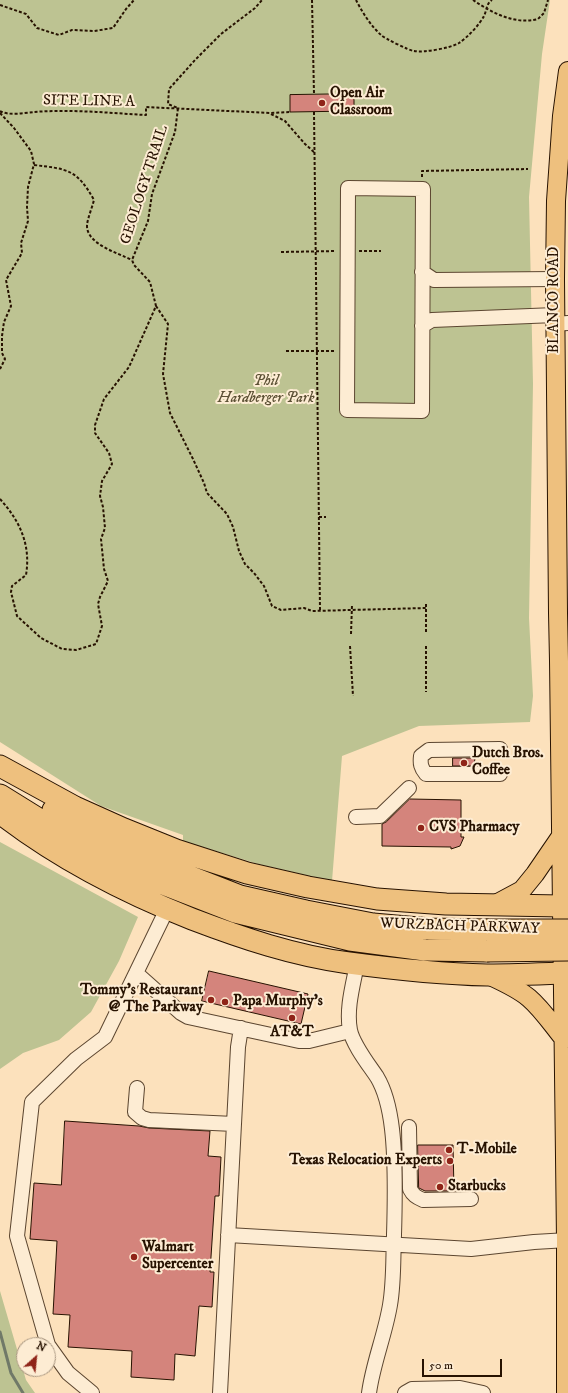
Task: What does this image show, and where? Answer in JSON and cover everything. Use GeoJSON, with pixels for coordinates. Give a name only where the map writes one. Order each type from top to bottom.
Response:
{"type":"FeatureCollection","features":[{"type":"Feature","properties":{"kind":"highway"},"geometry":{"type":"LineString","coordinates":[[0,766],[75,807],[124,829],[176,850],[247,873],[308,887],[377,899],[446,904],[565,906]]}},
{"type":"Feature","properties":{"kind":"highway","name":"WURZBACH PARKWAY"},"geometry":{"type":"LineString","coordinates":[[0,777],[114,844],[145,859],[240,896],[373,924],[430,929],[486,940],[568,950]]}},
{"type":"Feature","properties":{"kind":"highway","name":"WURZBACH PARKWAY"},"geometry":{"type":"LineString","coordinates":[[0,795],[127,870],[235,912],[350,940],[424,950],[486,940],[568,930]]}},
{"type":"Feature","properties":{"kind":"highway"},"geometry":{"type":"LineString","coordinates":[[0,813],[58,853],[98,876],[167,909],[232,934],[281,949],[357,964],[416,971],[494,974],[565,973]]}},
{"type":"Feature","properties":{"kind":"highway"},"geometry":{"type":"LineString","coordinates":[[494,905],[516,920],[521,928],[523,938],[523,947],[512,966],[494,974]]}},
{"type":"Feature","properties":{"kind":"main road","name":"BLANCO ROAD"},"geometry":{"type":"LineString","coordinates":[[566,1393],[567,1240],[565,906],[563,850],[563,541],[560,313],[555,279],[556,201],[562,116],[568,71]]}},
{"type":"Feature","properties":{"kind":"main road"},"geometry":{"type":"LineString","coordinates":[[494,905],[522,890],[532,878],[563,850]]}},
{"type":"Feature","properties":{"kind":"main road"},"geometry":{"type":"LineString","coordinates":[[494,974],[529,998],[566,1036]]}},
{"type":"Feature","properties":{"kind":"lane"},"geometry":{"type":"LineString","coordinates":[[348,188],[423,189],[422,272],[422,410],[347,410],[348,188]]}},
{"type":"Feature","properties":{"kind":"lane"},"geometry":{"type":"LineString","coordinates":[[422,272],[434,280],[555,279]]}},
{"type":"Feature","properties":{"kind":"lane"},"geometry":{"type":"LineString","coordinates":[[422,326],[432,320],[560,313]]}},
{"type":"Feature","properties":{"kind":"lane"},"geometry":{"type":"LineString","coordinates":[[500,745],[429,750],[421,756],[420,764],[421,769],[426,774],[500,774]]}},
{"type":"Feature","properties":{"kind":"lane"},"geometry":{"type":"LineString","coordinates":[[356,817],[380,816],[410,788]]}},
{"type":"Feature","properties":{"kind":"lane"},"geometry":{"type":"LineString","coordinates":[[92,1393],[68,1373],[48,1345],[18,1236],[32,1102],[76,1059],[105,1037],[167,909]]}},
{"type":"Feature","properties":{"kind":"lane"},"geometry":{"type":"LineString","coordinates":[[357,964],[349,1014],[350,1031],[364,1060],[377,1078],[385,1094],[392,1129],[395,1207],[390,1304],[384,1334],[371,1374],[369,1393]]}},
{"type":"Feature","properties":{"kind":"lane"},"geometry":{"type":"LineString","coordinates":[[136,973],[181,1013],[188,1017],[299,1041],[309,1041],[350,1031]]}},
{"type":"Feature","properties":{"kind":"lane"},"geometry":{"type":"LineString","coordinates":[[220,1393],[238,1047],[241,1028]]}},
{"type":"Feature","properties":{"kind":"lane"},"geometry":{"type":"LineString","coordinates":[[138,1088],[135,1112],[142,1118],[149,1120],[234,1124]]}},
{"type":"Feature","properties":{"kind":"lane"},"geometry":{"type":"LineString","coordinates":[[409,1127],[410,1189],[412,1194],[423,1200],[471,1199]]}},
{"type":"Feature","properties":{"kind":"lane"},"geometry":{"type":"LineString","coordinates":[[228,1235],[471,1249],[567,1240]]}},
{"type":"Feature","properties":{"kind":"lane"},"geometry":{"type":"LineString","coordinates":[[405,1393],[412,1389],[421,1391],[460,1388],[483,1393]]}},
{"type":"Feature","properties":{"kind":"path"},"geometry":{"type":"LineString","coordinates":[[0,5],[26,14],[37,28],[59,35],[72,30],[94,32],[113,28],[134,0]]}},
{"type":"Feature","properties":{"kind":"path","name":"GEOLOGY TRAIL"},"geometry":{"type":"LineString","coordinates":[[262,0],[255,8],[221,34],[169,89],[168,104],[178,108],[175,132],[152,194],[148,221],[132,260],[134,265],[150,282],[156,306],[168,324],[163,374],[170,413],[196,465],[207,493],[227,514],[233,527],[239,551],[245,564],[264,586],[272,606],[281,610],[304,608],[312,610],[426,608]]}},
{"type":"Feature","properties":{"kind":"path"},"geometry":{"type":"LineString","coordinates":[[312,0],[314,94]]}},
{"type":"Feature","properties":{"kind":"path"},"geometry":{"type":"LineString","coordinates":[[356,0],[362,11],[382,36],[414,52],[438,50],[459,43],[474,29],[484,15],[489,2],[492,0]]}},
{"type":"Feature","properties":{"kind":"path"},"geometry":{"type":"LineString","coordinates":[[473,0],[486,8],[522,22],[538,19],[544,13],[548,0]]}},
{"type":"Feature","properties":{"kind":"path","name":"SITE LINE A"},"geometry":{"type":"LineString","coordinates":[[0,112],[16,113],[48,111],[146,114],[146,107],[270,113],[290,112]]}},
{"type":"Feature","properties":{"kind":"path"},"geometry":{"type":"LineString","coordinates":[[0,112],[31,151],[34,164],[28,187],[28,221],[21,243],[22,254],[6,280],[10,306],[4,322],[2,336],[2,353],[5,359],[0,368]]}},
{"type":"Feature","properties":{"kind":"path"},"geometry":{"type":"LineString","coordinates":[[314,112],[320,610]]}},
{"type":"Feature","properties":{"kind":"path"},"geometry":{"type":"LineString","coordinates":[[270,113],[285,121],[314,152]]}},
{"type":"Feature","properties":{"kind":"path"},"geometry":{"type":"LineString","coordinates":[[34,164],[65,170],[74,174],[80,179],[94,200],[87,226],[88,234],[95,242],[132,260]]}},
{"type":"Feature","properties":{"kind":"path"},"geometry":{"type":"LineString","coordinates":[[423,189],[422,171],[528,169]]}},
{"type":"Feature","properties":{"kind":"path"},"geometry":{"type":"LineString","coordinates":[[281,252],[338,251]]}},
{"type":"Feature","properties":{"kind":"path"},"geometry":{"type":"LineString","coordinates":[[356,251],[380,251]]}},
{"type":"Feature","properties":{"kind":"path"},"geometry":{"type":"LineString","coordinates":[[0,499],[10,511],[23,534],[28,561],[26,575],[12,586],[11,592],[17,616],[41,638],[62,649],[76,650],[96,644],[102,626],[98,604],[108,581],[104,569],[101,539],[105,528],[103,507],[100,496],[102,481],[112,464],[109,453],[95,433],[95,425],[104,399],[129,367],[156,306]]}},
{"type":"Feature","properties":{"kind":"path"},"geometry":{"type":"LineString","coordinates":[[286,351],[347,351]]}},
{"type":"Feature","properties":{"kind":"path"},"geometry":{"type":"LineString","coordinates":[[319,517],[326,517]]}},
{"type":"Feature","properties":{"kind":"path"},"geometry":{"type":"LineString","coordinates":[[426,604],[426,633]]}},
{"type":"Feature","properties":{"kind":"path"},"geometry":{"type":"LineString","coordinates":[[351,634],[352,605]]}},
{"type":"Feature","properties":{"kind":"path"},"geometry":{"type":"LineString","coordinates":[[350,646],[353,696]]}},
{"type":"Feature","properties":{"kind":"path"},"geometry":{"type":"LineString","coordinates":[[426,646],[426,692]]}},
{"type":"Feature","properties":{"kind":"green space","name":"Phil Hardberger Park"},"geometry":{"type":"Polygon","coordinates":[[[0,0],[550,0],[542,54],[529,197],[533,384],[529,618],[533,696],[530,722],[419,726],[342,756],[332,881],[258,864],[183,841],[183,835],[101,806],[0,742],[0,0]]]}},
{"type":"Feature","properties":{"kind":"green space"},"geometry":{"type":"Polygon","coordinates":[[[0,842],[138,917],[119,961],[91,1012],[59,1040],[23,1053],[0,1069],[0,842]]]}},
{"type":"Feature","properties":{"kind":"green space"},"geometry":{"type":"Polygon","coordinates":[[[0,1291],[16,1346],[16,1377],[25,1377],[35,1393],[0,1393],[0,1291]]]}},
{"type":"Feature","properties":{"kind":"building","name":"Open Air Classroom"},"geometry":{"type":"Polygon","coordinates":[[[354,94],[354,111],[290,112],[290,95],[354,94]]]}},
{"type":"Feature","properties":{"kind":"building"},"geometry":{"type":"Polygon","coordinates":[[[453,758],[475,758],[474,766],[453,766],[453,758]]]}},
{"type":"Feature","properties":{"kind":"building","name":"CVS Pharmacy"},"geometry":{"type":"Polygon","coordinates":[[[410,799],[461,800],[461,837],[464,837],[460,846],[451,849],[451,847],[382,846],[382,824],[410,799]]]}},
{"type":"Feature","properties":{"kind":"building"},"geometry":{"type":"Polygon","coordinates":[[[209,971],[308,994],[301,1024],[202,1001],[209,971]]]}},
{"type":"Feature","properties":{"kind":"building","name":"Walmart Supercenter"},"geometry":{"type":"Polygon","coordinates":[[[65,1121],[149,1128],[210,1131],[208,1156],[221,1157],[219,1196],[215,1196],[210,1272],[214,1272],[212,1307],[199,1306],[195,1356],[175,1354],[174,1380],[131,1377],[132,1351],[68,1347],[70,1315],[53,1314],[57,1241],[30,1239],[34,1183],[61,1185],[65,1121]]]}},
{"type":"Feature","properties":{"kind":"building"},"geometry":{"type":"Polygon","coordinates":[[[418,1145],[453,1145],[454,1191],[425,1191],[419,1188],[418,1145]]]}},
{"type":"Feature","properties":{"kind":"waterway"},"geometry":{"type":"LineString","coordinates":[[0,1332],[11,1373],[23,1393]]}},
{"type":"Feature","properties":{"kind":"place","name":"Open Air Classroom"},"geometry":{"type":"Point","coordinates":[322,103]}},
{"type":"Feature","properties":{"kind":"place","name":"Dutch Bros. Coffee"},"geometry":{"type":"Point","coordinates":[464,763]}},
{"type":"Feature","properties":{"kind":"place","name":"CVS Pharmacy"},"geometry":{"type":"Point","coordinates":[421,828]}},
{"type":"Feature","properties":{"kind":"place","name":"Tommy's Restaurant @ The Parkway"},"geometry":{"type":"Point","coordinates":[211,1000]}},
{"type":"Feature","properties":{"kind":"place","name":"Papa Murphy's"},"geometry":{"type":"Point","coordinates":[225,1002]}},
{"type":"Feature","properties":{"kind":"place","name":"AT&T"},"geometry":{"type":"Point","coordinates":[292,1018]}},
{"type":"Feature","properties":{"kind":"place","name":"T-Mobile"},"geometry":{"type":"Point","coordinates":[449,1150]}},
{"type":"Feature","properties":{"kind":"place","name":"Texas Relocation Experts"},"geometry":{"type":"Point","coordinates":[450,1161]}},
{"type":"Feature","properties":{"kind":"place","name":"Starbucks"},"geometry":{"type":"Point","coordinates":[440,1187]}},
{"type":"Feature","properties":{"kind":"place","name":"Walmart Supercenter"},"geometry":{"type":"Point","coordinates":[134,1257]}}]}
